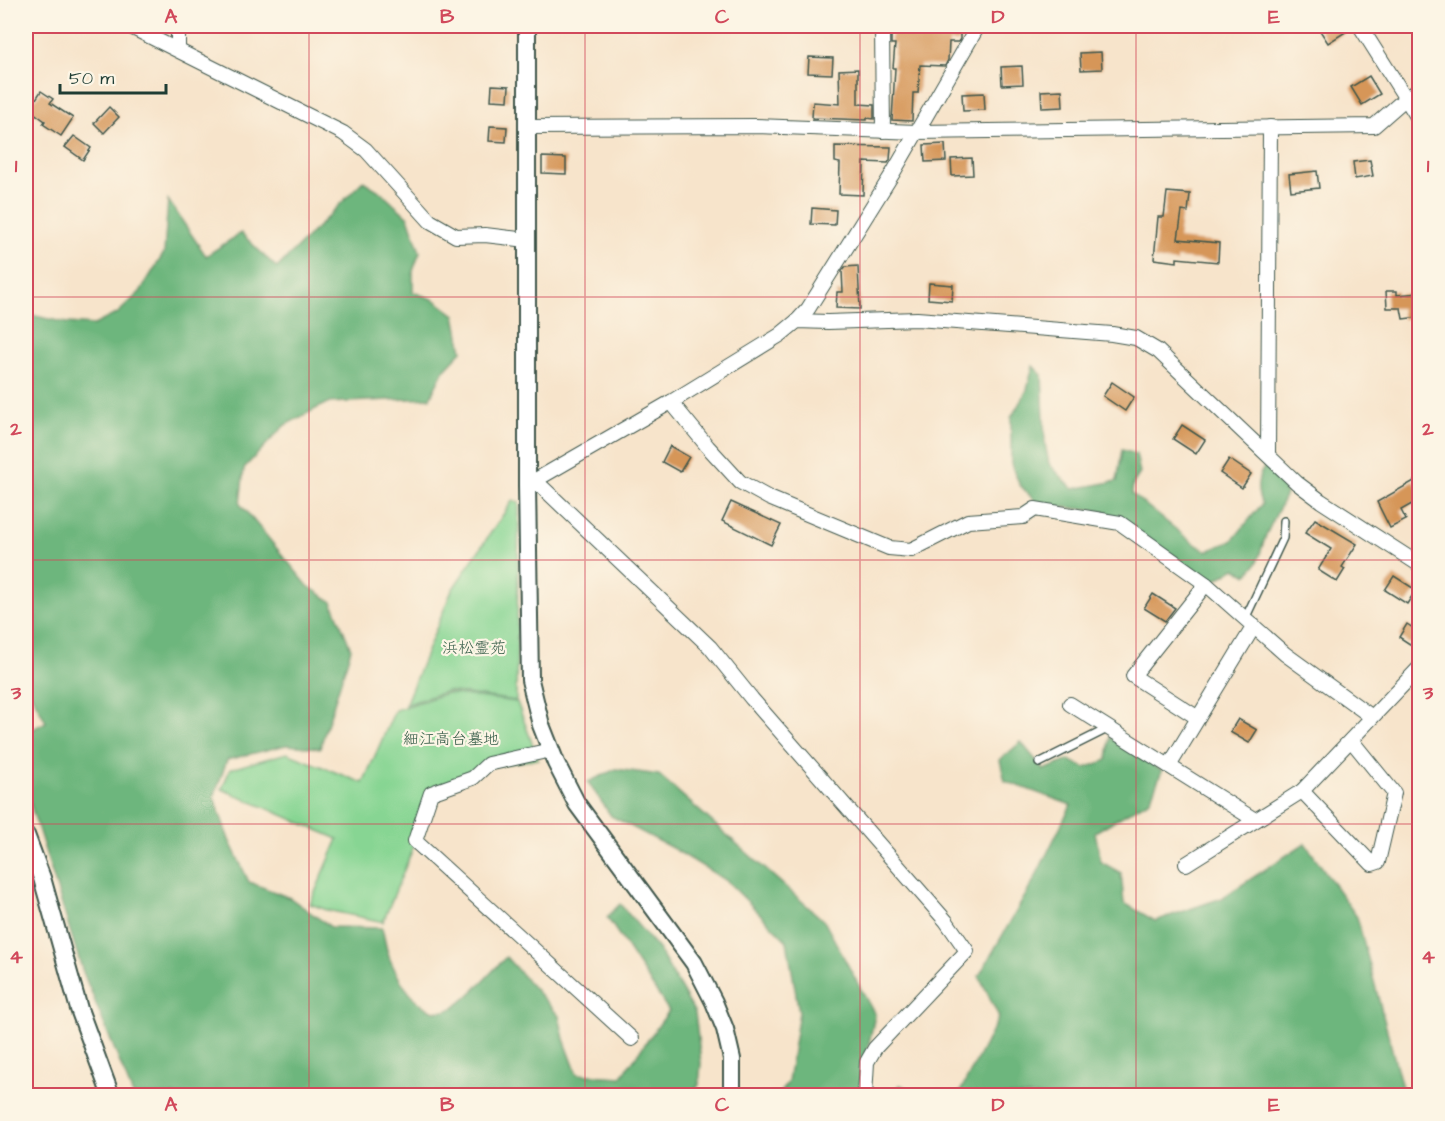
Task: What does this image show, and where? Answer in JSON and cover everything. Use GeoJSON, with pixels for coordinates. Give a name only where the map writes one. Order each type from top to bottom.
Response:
{"type":"FeatureCollection","features":[{"type":"Feature","properties":{"kind":"street"},"geometry":{"type":"LineString","coordinates":[[129,26],[343,133],[366,150],[430,221],[456,236],[485,235],[527,240]]}},
{"type":"Feature","properties":{"kind":"street"},"geometry":{"type":"LineString","coordinates":[[178,26],[178,50]]}},
{"type":"Feature","properties":{"kind":"street"},"geometry":{"type":"LineString","coordinates":[[527,26],[527,485],[530,680],[541,724],[577,804],[694,963],[714,1002],[725,1029],[732,1059],[732,1095]]}},
{"type":"Feature","properties":{"kind":"street"},"geometry":{"type":"LineString","coordinates":[[882,26],[883,131]]}},
{"type":"Feature","properties":{"kind":"street"},"geometry":{"type":"LineString","coordinates":[[527,485],[780,336],[797,321],[808,309],[978,26]]}},
{"type":"Feature","properties":{"kind":"street"},"geometry":{"type":"LineString","coordinates":[[1360,26],[1419,121]]}},
{"type":"Feature","properties":{"kind":"street"},"geometry":{"type":"LineString","coordinates":[[526,127],[756,126],[916,132],[1374,126],[1406,98],[1419,90]]}},
{"type":"Feature","properties":{"kind":"street"},"geometry":{"type":"LineString","coordinates":[[1268,453],[1270,127]]}},
{"type":"Feature","properties":{"kind":"street"},"geometry":{"type":"LineString","coordinates":[[797,321],[918,319],[1112,334],[1136,338],[1158,351],[1298,483],[1321,501],[1419,565]]}},
{"type":"Feature","properties":{"kind":"street"},"geometry":{"type":"LineString","coordinates":[[671,402],[740,482],[769,498],[890,548],[911,550],[968,521],[1023,517],[1035,509],[1120,524],[1206,584],[1285,654],[1372,717]]}},
{"type":"Feature","properties":{"kind":"street"},"geometry":{"type":"LineString","coordinates":[[527,485],[540,485],[710,647],[752,699],[946,921],[967,951],[874,1047],[867,1062],[865,1095]]}},
{"type":"Feature","properties":{"kind":"street"},"geometry":{"type":"LineString","coordinates":[[1198,718],[1133,676],[1206,584]]}},
{"type":"Feature","properties":{"kind":"street"},"geometry":{"type":"LineString","coordinates":[[1169,766],[1250,623]]}},
{"type":"Feature","properties":{"kind":"street"},"geometry":{"type":"LineString","coordinates":[[1186,864],[1302,791],[1419,667]]}},
{"type":"Feature","properties":{"kind":"street"},"geometry":{"type":"LineString","coordinates":[[1070,704],[1255,820]]}},
{"type":"Feature","properties":{"kind":"street"},"geometry":{"type":"LineString","coordinates":[[1302,791],[1372,864],[1378,862],[1394,793],[1351,740]]}},
{"type":"Feature","properties":{"kind":"street"},"geometry":{"type":"LineString","coordinates":[[551,750],[488,764],[473,778],[431,793],[415,841],[632,1039]]}},
{"type":"Feature","properties":{"kind":"street"},"geometry":{"type":"LineString","coordinates":[[26,835],[42,878],[79,1009],[111,1095]]}},
{"type":"Feature","properties":{"kind":"lane"},"geometry":{"type":"LineString","coordinates":[[1250,623],[1283,538],[1284,521]]}},
{"type":"Feature","properties":{"kind":"lane"},"geometry":{"type":"LineString","coordinates":[[1040,763],[1109,728]]}},
{"type":"Feature","properties":{"kind":"green space"},"geometry":{"type":"Polygon","coordinates":[[[363,181],[378,190],[408,217],[420,252],[413,271],[413,292],[435,300],[455,315],[462,351],[444,370],[430,398],[327,403],[285,425],[244,468],[240,504],[308,586],[332,602],[351,649],[320,748],[286,745],[227,760],[214,797],[229,840],[249,882],[290,898],[331,927],[382,928],[388,955],[402,983],[417,1001],[435,1011],[445,1011],[462,1002],[506,957],[559,1016],[564,1039],[577,1074],[621,1077],[669,1011],[607,917],[620,904],[658,949],[695,1013],[701,1063],[699,1085],[689,1095],[133,1095],[83,972],[26,790],[26,733],[46,722],[26,684],[26,314],[67,323],[94,325],[118,313],[140,292],[164,253],[168,200],[206,256],[241,233],[277,268],[363,181]]]}},
{"type":"Feature","properties":{"kind":"green space"},"geometry":{"type":"Polygon","coordinates":[[[1033,366],[1042,375],[1045,444],[1049,464],[1073,489],[1117,481],[1122,450],[1136,454],[1140,473],[1133,484],[1132,494],[1193,543],[1207,551],[1232,541],[1262,504],[1258,493],[1258,483],[1267,464],[1280,480],[1286,494],[1266,535],[1257,563],[1247,575],[1235,568],[1210,584],[1181,561],[1107,512],[1038,504],[1020,485],[1011,464],[1011,418],[1027,390],[1033,366]]]}},
{"type":"Feature","properties":{"kind":"green space","name":"浜松霊苑"},"geometry":{"type":"Polygon","coordinates":[[[513,500],[519,503],[516,701],[447,691],[405,705],[452,590],[513,500]]]}},
{"type":"Feature","properties":{"kind":"green space","name":"細江高台墓地"},"geometry":{"type":"Polygon","coordinates":[[[447,693],[517,702],[538,759],[487,767],[437,789],[383,922],[310,904],[338,839],[222,789],[230,769],[287,753],[363,783],[395,710],[447,693]]]}},
{"type":"Feature","properties":{"kind":"green space"},"geometry":{"type":"Polygon","coordinates":[[[1110,737],[1162,771],[1150,800],[1095,832],[1101,862],[1121,873],[1124,903],[1155,921],[1222,898],[1305,843],[1357,917],[1404,1095],[958,1096],[999,1017],[979,976],[1032,884],[1071,805],[1005,781],[1000,760],[1021,742],[1044,770],[1069,760],[1085,768],[1107,760],[1110,737]]]}},
{"type":"Feature","properties":{"kind":"green space"},"geometry":{"type":"Polygon","coordinates":[[[616,769],[659,775],[824,921],[875,1015],[858,1095],[778,1095],[788,1082],[799,1012],[787,941],[727,881],[674,849],[611,816],[588,782],[616,769]]]}},
{"type":"Feature","properties":{"kind":"green space"},"geometry":{"type":"Polygon","coordinates":[[[900,1085],[924,1095],[893,1095],[900,1085]]]}},
{"type":"Feature","properties":{"kind":"building"},"geometry":{"type":"Polygon","coordinates":[[[937,26],[960,26],[960,39],[958,42],[949,42],[948,60],[945,66],[920,65],[918,93],[913,93],[912,121],[892,120],[895,44],[891,44],[891,27],[936,30],[937,26]]]}},
{"type":"Feature","properties":{"kind":"building"},"geometry":{"type":"Polygon","coordinates":[[[1317,26],[1351,26],[1352,28],[1328,43],[1317,26]]]}},
{"type":"Feature","properties":{"kind":"building"},"geometry":{"type":"Polygon","coordinates":[[[1101,52],[1102,69],[1081,70],[1080,53],[1101,52]]]}},
{"type":"Feature","properties":{"kind":"building"},"geometry":{"type":"Polygon","coordinates":[[[809,57],[833,58],[832,74],[808,73],[809,57]]]}},
{"type":"Feature","properties":{"kind":"building"},"geometry":{"type":"Polygon","coordinates":[[[1022,66],[1023,84],[1002,85],[1001,67],[1022,66]]]}},
{"type":"Feature","properties":{"kind":"building"},"geometry":{"type":"Polygon","coordinates":[[[858,69],[858,104],[874,105],[874,119],[812,118],[813,102],[840,104],[839,70],[858,69]]]}},
{"type":"Feature","properties":{"kind":"building"},"geometry":{"type":"Polygon","coordinates":[[[1369,76],[1380,94],[1362,105],[1351,87],[1369,76]]]}},
{"type":"Feature","properties":{"kind":"building"},"geometry":{"type":"Polygon","coordinates":[[[492,85],[509,86],[508,101],[491,100],[492,85]]]}},
{"type":"Feature","properties":{"kind":"building"},"geometry":{"type":"Polygon","coordinates":[[[1062,90],[1063,107],[1042,108],[1041,91],[1062,90]]]}},
{"type":"Feature","properties":{"kind":"building"},"geometry":{"type":"Polygon","coordinates":[[[41,91],[53,99],[50,103],[73,118],[61,136],[43,124],[45,121],[26,107],[26,92],[36,99],[41,91]]]}},
{"type":"Feature","properties":{"kind":"building"},"geometry":{"type":"Polygon","coordinates":[[[984,93],[985,110],[963,111],[962,94],[984,93]]]}},
{"type":"Feature","properties":{"kind":"building"},"geometry":{"type":"Polygon","coordinates":[[[109,107],[119,117],[104,133],[94,123],[109,107]]]}},
{"type":"Feature","properties":{"kind":"building"},"geometry":{"type":"Polygon","coordinates":[[[490,126],[507,127],[506,142],[489,141],[490,126]]]}},
{"type":"Feature","properties":{"kind":"building"},"geometry":{"type":"Polygon","coordinates":[[[74,136],[91,148],[83,160],[65,147],[74,136]]]}},
{"type":"Feature","properties":{"kind":"building"},"geometry":{"type":"Polygon","coordinates":[[[945,144],[946,161],[925,162],[924,145],[945,144]]]}},
{"type":"Feature","properties":{"kind":"building"},"geometry":{"type":"Polygon","coordinates":[[[835,146],[891,147],[890,160],[888,163],[864,162],[863,195],[839,194],[840,163],[835,162],[835,146]]]}},
{"type":"Feature","properties":{"kind":"building"},"geometry":{"type":"Polygon","coordinates":[[[542,157],[566,158],[566,174],[542,173],[542,157]]]}},
{"type":"Feature","properties":{"kind":"building"},"geometry":{"type":"Polygon","coordinates":[[[972,158],[973,175],[952,176],[951,159],[972,158]]]}},
{"type":"Feature","properties":{"kind":"building"},"geometry":{"type":"Polygon","coordinates":[[[1370,160],[1373,176],[1355,179],[1353,162],[1370,160]]]}},
{"type":"Feature","properties":{"kind":"building"},"geometry":{"type":"Polygon","coordinates":[[[1317,171],[1319,188],[1291,191],[1289,174],[1317,171]]]}},
{"type":"Feature","properties":{"kind":"building"},"geometry":{"type":"Polygon","coordinates":[[[1167,192],[1190,194],[1188,212],[1182,211],[1178,239],[1219,243],[1218,262],[1177,258],[1177,262],[1154,259],[1158,217],[1164,217],[1167,192]]]}},
{"type":"Feature","properties":{"kind":"building"},"geometry":{"type":"Polygon","coordinates":[[[812,208],[836,210],[835,225],[811,224],[812,208]]]}},
{"type":"Feature","properties":{"kind":"building"},"geometry":{"type":"Polygon","coordinates":[[[858,266],[860,309],[836,308],[837,292],[843,292],[842,271],[845,267],[858,266]]]}},
{"type":"Feature","properties":{"kind":"building"},"geometry":{"type":"Polygon","coordinates":[[[929,283],[953,285],[952,301],[928,299],[929,283]]]}},
{"type":"Feature","properties":{"kind":"building"},"geometry":{"type":"Polygon","coordinates":[[[1386,291],[1397,291],[1397,295],[1419,293],[1419,317],[1403,319],[1401,308],[1387,308],[1386,291]]]}},
{"type":"Feature","properties":{"kind":"building"},"geometry":{"type":"Polygon","coordinates":[[[1112,382],[1134,397],[1125,411],[1103,396],[1112,382]]]}},
{"type":"Feature","properties":{"kind":"building"},"geometry":{"type":"Polygon","coordinates":[[[1182,425],[1205,440],[1196,454],[1173,439],[1182,425]]]}},
{"type":"Feature","properties":{"kind":"building"},"geometry":{"type":"Polygon","coordinates":[[[670,446],[689,457],[680,472],[662,462],[670,446]]]}},
{"type":"Feature","properties":{"kind":"building"},"geometry":{"type":"Polygon","coordinates":[[[1229,459],[1251,474],[1242,488],[1220,473],[1229,459]]]}},
{"type":"Feature","properties":{"kind":"building"},"geometry":{"type":"Polygon","coordinates":[[[1414,481],[1419,490],[1419,500],[1401,510],[1406,520],[1390,528],[1377,502],[1414,481]]]}},
{"type":"Feature","properties":{"kind":"building"},"geometry":{"type":"Polygon","coordinates":[[[731,502],[781,525],[771,545],[722,521],[731,502]]]}},
{"type":"Feature","properties":{"kind":"building"},"geometry":{"type":"Polygon","coordinates":[[[1315,519],[1357,544],[1342,567],[1345,569],[1337,582],[1318,570],[1331,549],[1305,533],[1315,519]]]}},
{"type":"Feature","properties":{"kind":"building"},"geometry":{"type":"Polygon","coordinates":[[[1394,576],[1416,590],[1407,604],[1385,590],[1394,576]]]}},
{"type":"Feature","properties":{"kind":"building"},"geometry":{"type":"Polygon","coordinates":[[[1153,594],[1175,608],[1165,621],[1144,608],[1153,594]]]}},
{"type":"Feature","properties":{"kind":"building"},"geometry":{"type":"Polygon","coordinates":[[[1407,624],[1419,632],[1419,650],[1399,637],[1407,624]]]}},
{"type":"Feature","properties":{"kind":"building"},"geometry":{"type":"Polygon","coordinates":[[[1238,719],[1257,730],[1249,743],[1230,732],[1238,719]]]}}]}
